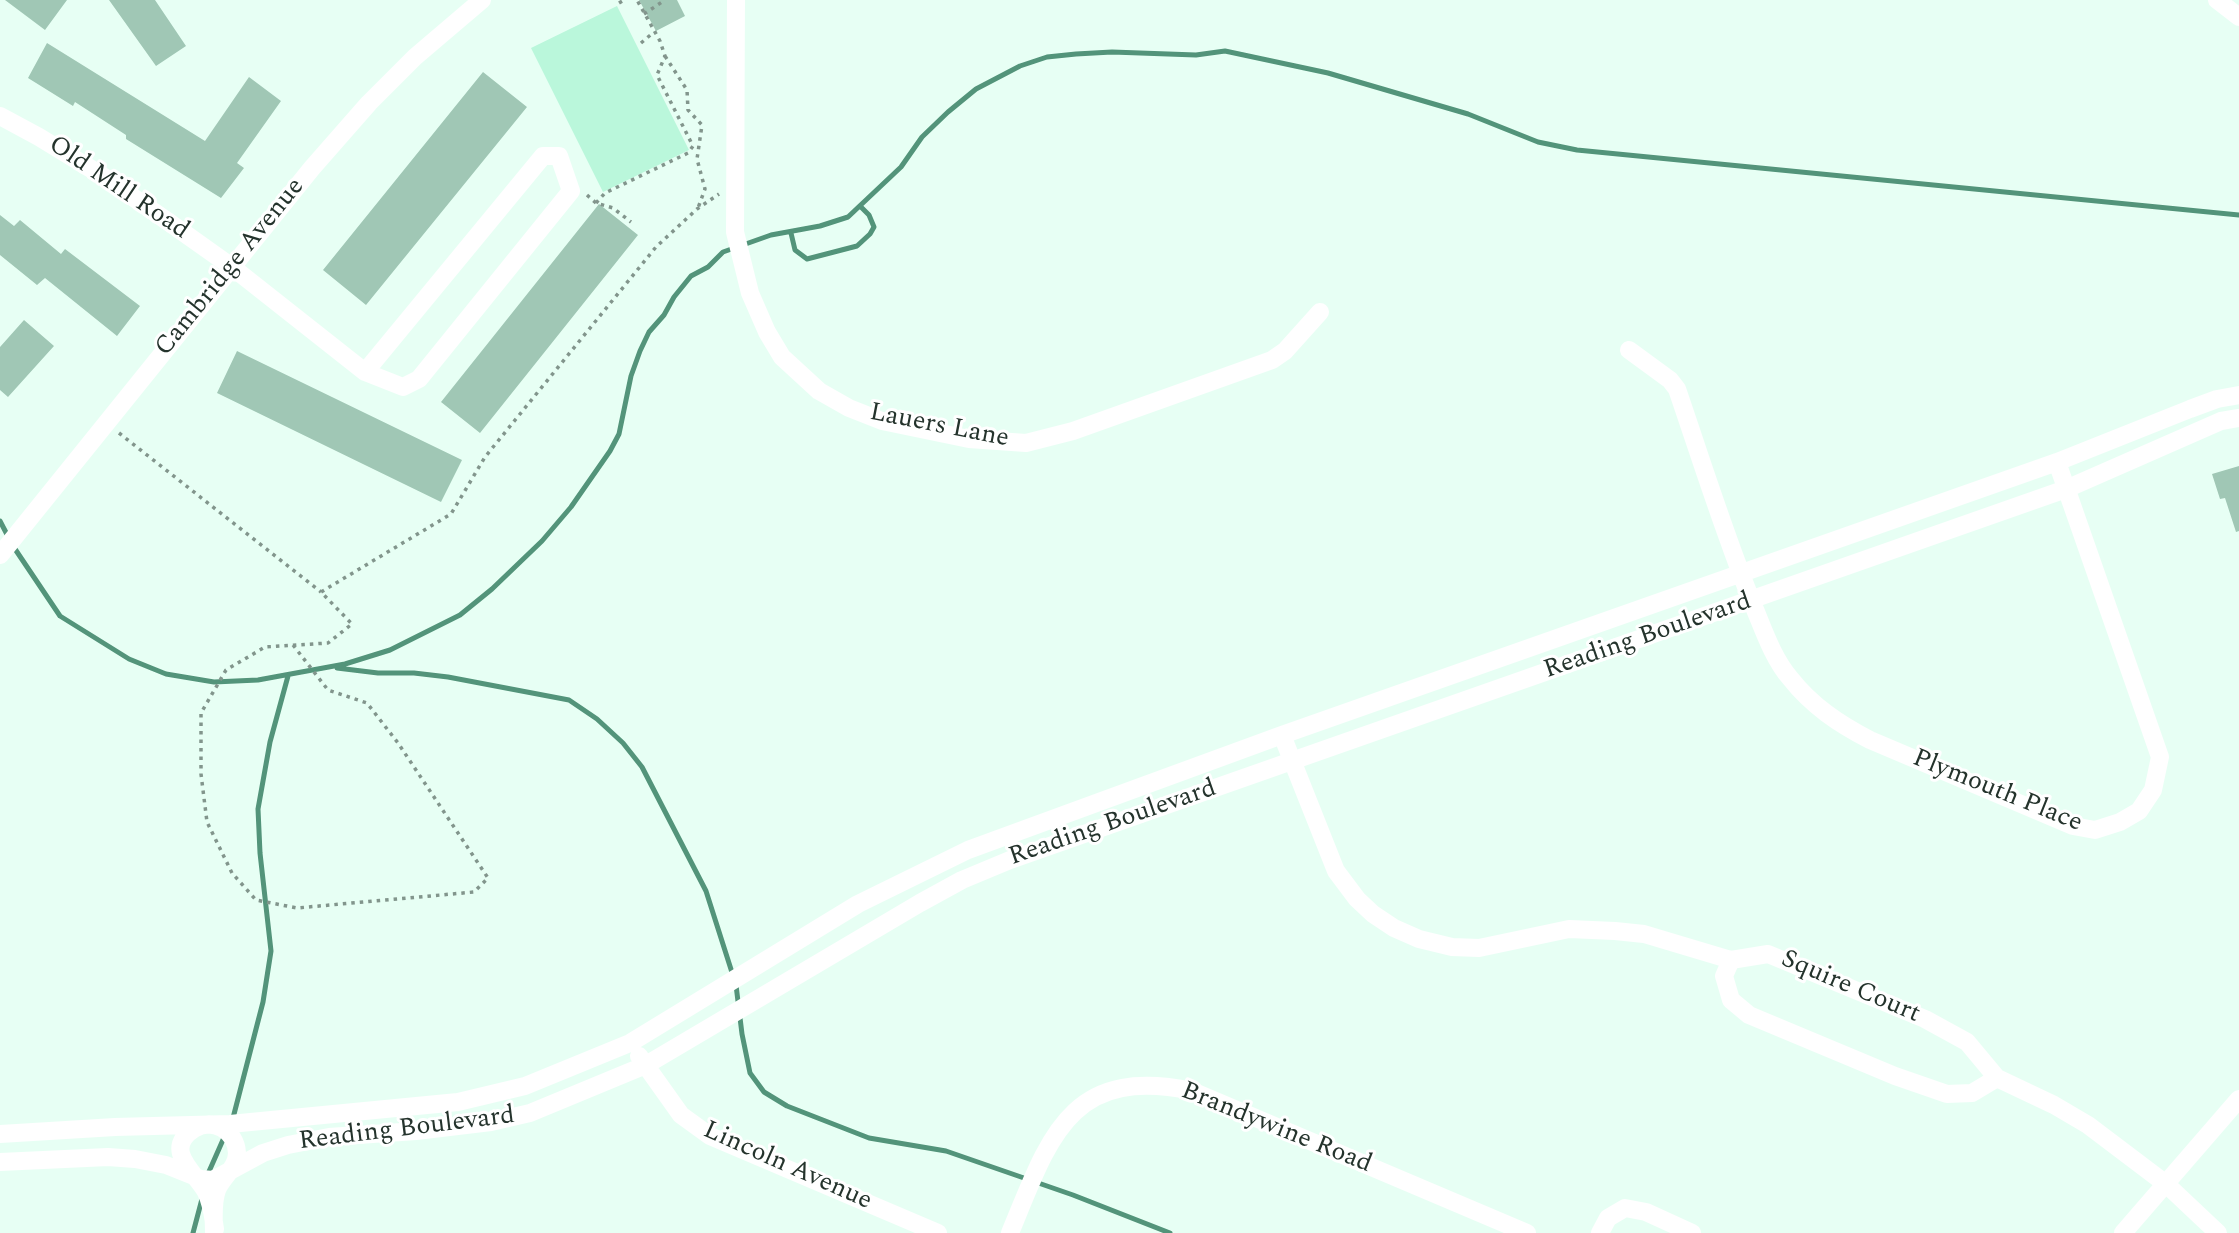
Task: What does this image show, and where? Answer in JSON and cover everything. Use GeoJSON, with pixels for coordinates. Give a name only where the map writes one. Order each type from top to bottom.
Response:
{"type":"FeatureCollection","features":[{"type":"Feature","properties":{"kind":"street","name":"Cambridge Avenue"},"geometry":{"type":"LineString","coordinates":[[0,555],[312,168],[369,103],[415,57],[482,0]]}},
{"type":"Feature","properties":{"kind":"street","name":"Lauers Lane"},"geometry":{"type":"LineString","coordinates":[[736,0],[735,232],[744,273],[758,314],[782,357],[827,396],[849,408],[882,421],[969,439],[1026,443],[1073,431],[1272,360],[1285,351],[1320,312]]}},
{"type":"Feature","properties":{"kind":"street"},"geometry":{"type":"LineString","coordinates":[[2217,0],[2239,17]]}},
{"type":"Feature","properties":{"kind":"street","name":"Old Mill Road"},"geometry":{"type":"LineString","coordinates":[[0,116],[102,175],[232,267],[365,372],[403,387],[419,379],[571,191]]}},
{"type":"Feature","properties":{"kind":"street"},"geometry":{"type":"LineString","coordinates":[[365,372],[543,156],[559,156],[571,191]]}},
{"type":"Feature","properties":{"kind":"street","name":"Plymouth Place"},"geometry":{"type":"LineString","coordinates":[[1629,349],[1670,380],[1677,389],[1740,573],[1771,647],[1788,677],[1820,710],[1843,727],[2073,826],[2095,830],[2120,822],[2139,811],[2156,781],[2160,757],[2057,462]]}},
{"type":"Feature","properties":{"kind":"street","name":"Reading Boulevard"},"geometry":{"type":"LineString","coordinates":[[0,1134],[208,1125],[458,1102],[526,1086],[630,1042],[858,904],[968,850],[1282,735],[2057,462],[2217,399],[2239,395]]}},
{"type":"Feature","properties":{"kind":"street","name":"Reading Boulevard"},"geometry":{"type":"LineString","coordinates":[[0,1162],[108,1157],[151,1161],[213,1180],[263,1153],[288,1145],[329,1137],[491,1122],[530,1113],[646,1065],[962,880],[1060,841],[1293,762],[2066,489],[2221,421],[2239,418]]}},
{"type":"Feature","properties":{"kind":"street","name":"Squire Court"},"geometry":{"type":"LineString","coordinates":[[1282,735],[1336,870],[1357,899],[1394,929],[1440,945],[1479,948],[1569,929],[1615,931],[1665,939],[1731,960],[1768,954],[1925,1018],[1967,1042],[1997,1078],[2054,1105],[2088,1125],[2166,1184],[2218,1233]]}},
{"type":"Feature","properties":{"kind":"street"},"geometry":{"type":"LineString","coordinates":[[1731,960],[1724,976],[1731,1000],[1749,1015],[1895,1076],[1947,1094],[1972,1093],[1997,1078]]}},
{"type":"Feature","properties":{"kind":"street","name":"Lincoln Avenue"},"geometry":{"type":"LineString","coordinates":[[630,1042],[681,1115],[710,1136],[938,1233]]}},
{"type":"Feature","properties":{"kind":"street","name":"Brandywine Road"},"geometry":{"type":"LineString","coordinates":[[1010,1233],[1045,1149],[1058,1128],[1086,1103],[1135,1084],[1192,1091],[1527,1233]]}},
{"type":"Feature","properties":{"kind":"street"},"geometry":{"type":"LineString","coordinates":[[2123,1233],[2239,1099]]}},
{"type":"Feature","properties":{"kind":"street"},"geometry":{"type":"LineString","coordinates":[[208,1125],[224,1129],[235,1142],[237,1158],[216,1193],[214,1231],[206,1191],[184,1164],[182,1147],[194,1129],[208,1125]]}},
{"type":"Feature","properties":{"kind":"street"},"geometry":{"type":"LineString","coordinates":[[1600,1233],[1608,1218],[1625,1208],[1646,1212],[1692,1233]]}},
{"type":"Feature","properties":{"kind":"path"},"geometry":{"type":"LineString","coordinates":[[637,0],[660,41],[665,56],[687,90],[688,110],[702,125],[697,159],[705,189],[697,209]]}},
{"type":"Feature","properties":{"kind":"path"},"geometry":{"type":"LineString","coordinates":[[644,14],[665,0]]}},
{"type":"Feature","properties":{"kind":"path"},"geometry":{"type":"LineString","coordinates":[[641,43],[653,32]]}},
{"type":"Feature","properties":{"kind":"path"},"geometry":{"type":"LineString","coordinates":[[596,203],[605,193],[688,153],[693,146],[657,75],[665,56]]}},
{"type":"Feature","properties":{"kind":"path"},"geometry":{"type":"LineString","coordinates":[[321,592],[451,514],[485,457],[656,247],[697,209],[734,182]]}},
{"type":"Feature","properties":{"kind":"path"},"geometry":{"type":"LineString","coordinates":[[571,191],[584,193],[596,203],[613,208],[631,222]]}},
{"type":"Feature","properties":{"kind":"path"},"geometry":{"type":"LineString","coordinates":[[106,423],[321,592],[352,624],[328,643],[293,645],[265,647],[226,670],[201,713],[201,774],[207,822],[232,873],[256,900],[297,908],[474,892],[488,878],[398,743],[368,703],[328,690],[293,645]]}},
{"type":"Feature","properties":{"kind":"green space"},"geometry":{"type":"Polygon","coordinates":[[[617,6],[689,150],[603,192],[531,48],[617,6]]]}},
{"type":"Feature","properties":{"kind":"building"},"geometry":{"type":"Polygon","coordinates":[[[5,0],[67,0],[45,30],[5,0]]]}},
{"type":"Feature","properties":{"kind":"building"},"geometry":{"type":"Polygon","coordinates":[[[109,0],[155,0],[186,46],[156,66],[109,0]]]}},
{"type":"Feature","properties":{"kind":"building"},"geometry":{"type":"Polygon","coordinates":[[[639,0],[677,0],[685,16],[656,31],[639,0]]]}},
{"type":"Feature","properties":{"kind":"building"},"geometry":{"type":"Polygon","coordinates":[[[47,43],[205,141],[249,77],[281,101],[237,163],[244,168],[221,198],[126,139],[126,135],[75,102],[73,106],[28,78],[47,43]]]}},
{"type":"Feature","properties":{"kind":"building"},"geometry":{"type":"Polygon","coordinates":[[[483,72],[527,107],[366,305],[323,270],[483,72]]]}},
{"type":"Feature","properties":{"kind":"building"},"geometry":{"type":"Polygon","coordinates":[[[599,204],[638,235],[480,433],[441,402],[599,204]]]}},
{"type":"Feature","properties":{"kind":"building"},"geometry":{"type":"Polygon","coordinates":[[[0,215],[14,226],[20,220],[61,254],[65,249],[140,306],[117,336],[45,278],[37,285],[0,255],[0,215]]]}},
{"type":"Feature","properties":{"kind":"building"},"geometry":{"type":"Polygon","coordinates":[[[24,320],[54,346],[8,397],[0,390],[0,347],[24,320]]]}},
{"type":"Feature","properties":{"kind":"building"},"geometry":{"type":"Polygon","coordinates":[[[237,351],[462,460],[441,502],[217,393],[237,351]]]}},
{"type":"Feature","properties":{"kind":"building"},"geometry":{"type":"Polygon","coordinates":[[[2239,466],[2239,531],[2236,532],[2225,498],[2220,499],[2212,474],[2239,466]]]}},
{"type":"Feature","properties":{"kind":"waterway"},"geometry":{"type":"LineString","coordinates":[[0,521],[13,546],[60,616],[129,659],[166,674],[214,682],[258,680],[345,664],[390,650],[460,615],[492,589],[542,541],[571,507],[619,434],[631,376],[649,332],[691,276],[708,267],[723,252],[771,235],[820,226],[848,217],[901,167],[922,137],[976,89],[1020,66],[1047,57],[1112,52],[1196,55],[1225,51],[1328,73],[1468,114],[1538,142],[1577,150],[2239,215]]}},
{"type":"Feature","properties":{"kind":"waterway"},"geometry":{"type":"LineString","coordinates":[[791,233],[795,250],[807,259],[857,246],[874,227],[869,215],[860,206]]}},
{"type":"Feature","properties":{"kind":"waterway"},"geometry":{"type":"LineString","coordinates":[[337,668],[448,677],[569,700],[597,719],[623,743],[642,767],[706,891],[736,985],[750,1073],[764,1092],[787,1106],[869,1138],[946,1151],[1073,1195],[1170,1233]]}},
{"type":"Feature","properties":{"kind":"waterway"},"geometry":{"type":"LineString","coordinates":[[233,1118],[263,1002],[271,951],[258,809],[270,742],[288,676]]}},
{"type":"Feature","properties":{"kind":"waterway"},"geometry":{"type":"LineString","coordinates":[[207,1176],[226,1133]]}},
{"type":"Feature","properties":{"kind":"waterway"},"geometry":{"type":"LineString","coordinates":[[193,1233],[202,1199]]}}]}
